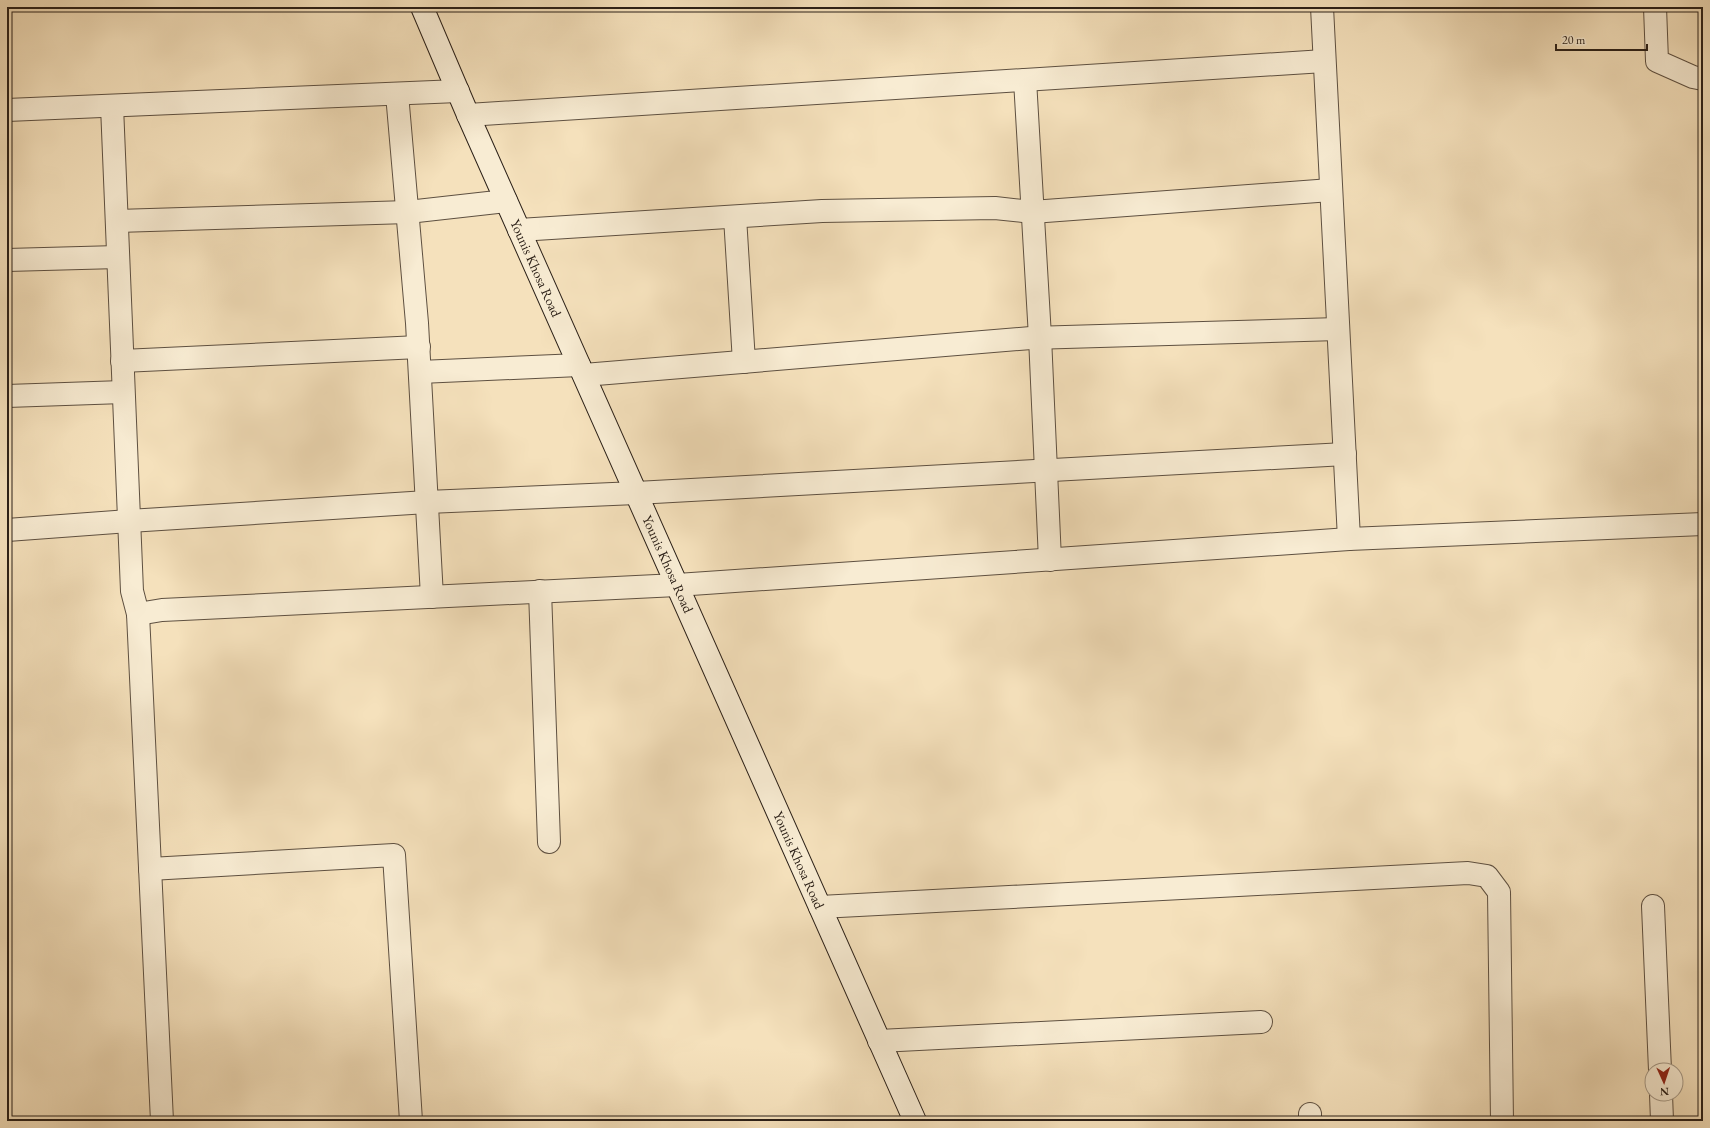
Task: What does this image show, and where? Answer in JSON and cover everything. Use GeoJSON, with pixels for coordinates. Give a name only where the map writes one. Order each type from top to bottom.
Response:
{"type":"FeatureCollection","features":[{"type":"Feature","properties":{"kind":"street","name":"Younis Khosa Road"},"geometry":{"type":"LineString","coordinates":[[422,7],[506,201],[915,1121]]}},
{"type":"Feature","properties":{"kind":"street"},"geometry":{"type":"LineString","coordinates":[[1322,7],[1349,539]]}},
{"type":"Feature","properties":{"kind":"street"},"geometry":{"type":"LineString","coordinates":[[1655,7],[1657,61],[1693,77],[1703,79]]}},
{"type":"Feature","properties":{"kind":"street"},"geometry":{"type":"LineString","coordinates":[[468,115],[1324,61]]}},
{"type":"Feature","properties":{"kind":"street"},"geometry":{"type":"LineString","coordinates":[[1025,80],[1047,470],[1050,560]]}},
{"type":"Feature","properties":{"kind":"street"},"geometry":{"type":"LineString","coordinates":[[7,110],[458,91]]}},
{"type":"Feature","properties":{"kind":"street"},"geometry":{"type":"LineString","coordinates":[[398,94],[419,347],[432,597]]}},
{"type":"Feature","properties":{"kind":"street"},"geometry":{"type":"LineString","coordinates":[[112,106],[132,591],[138,614],[162,1121]]}},
{"type":"Feature","properties":{"kind":"street"},"geometry":{"type":"LineString","coordinates":[[519,230],[822,211],[987,208],[1032,212],[1331,190]]}},
{"type":"Feature","properties":{"kind":"street"},"geometry":{"type":"LineString","coordinates":[[117,221],[408,212],[506,201]]}},
{"type":"Feature","properties":{"kind":"street"},"geometry":{"type":"LineString","coordinates":[[735,217],[744,362]]}},
{"type":"Feature","properties":{"kind":"street"},"geometry":{"type":"LineString","coordinates":[[7,260],[118,257]]}},
{"type":"Feature","properties":{"kind":"street"},"geometry":{"type":"LineString","coordinates":[[420,372],[581,370],[744,362],[1040,337],[1338,329]]}},
{"type":"Feature","properties":{"kind":"street"},"geometry":{"type":"LineString","coordinates":[[122,361],[419,347]]}},
{"type":"Feature","properties":{"kind":"street"},"geometry":{"type":"LineString","coordinates":[[7,396],[124,392]]}},
{"type":"Feature","properties":{"kind":"street"},"geometry":{"type":"LineString","coordinates":[[7,530],[427,502],[636,493],[1345,454]]}},
{"type":"Feature","properties":{"kind":"street"},"geometry":{"type":"LineString","coordinates":[[138,614],[162,610],[677,585],[1349,539],[1703,524]]}},
{"type":"Feature","properties":{"kind":"street"},"geometry":{"type":"LineString","coordinates":[[540,591],[549,842]]}},
{"type":"Feature","properties":{"kind":"street"},"geometry":{"type":"LineString","coordinates":[[150,869],[394,855],[411,1121]]}},
{"type":"Feature","properties":{"kind":"street"},"geometry":{"type":"LineString","coordinates":[[820,907],[1468,873],[1487,876],[1499,892],[1502,1121]]}},
{"type":"Feature","properties":{"kind":"street"},"geometry":{"type":"LineString","coordinates":[[1653,906],[1660,1062]]}},
{"type":"Feature","properties":{"kind":"street"},"geometry":{"type":"LineString","coordinates":[[879,1040],[1261,1022]]}},
{"type":"Feature","properties":{"kind":"street"},"geometry":{"type":"LineString","coordinates":[[1661,1102],[1662,1121]]}}]}
